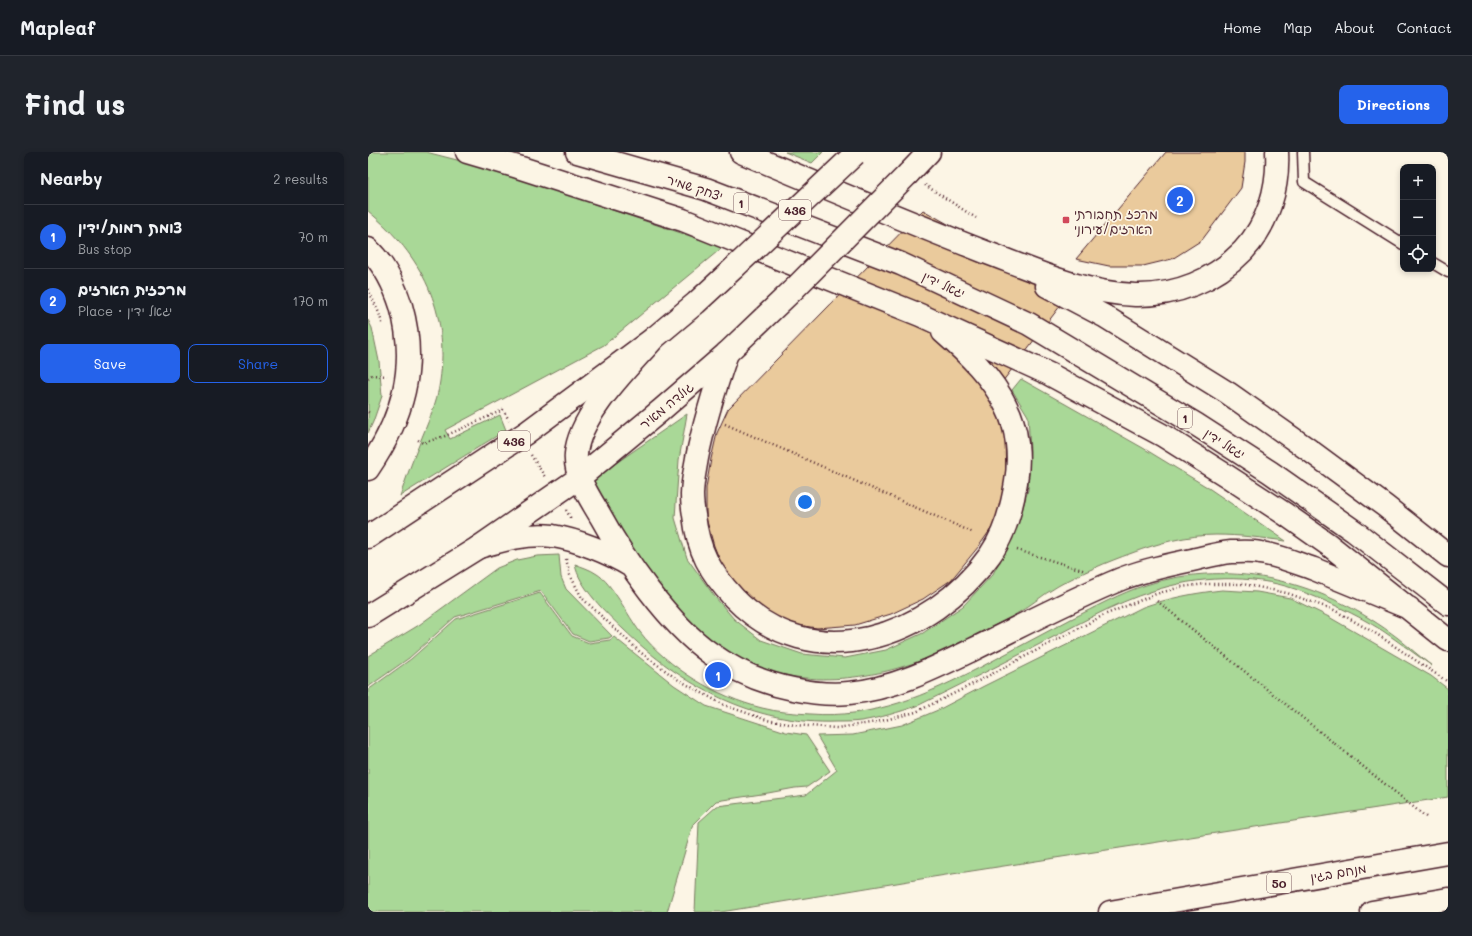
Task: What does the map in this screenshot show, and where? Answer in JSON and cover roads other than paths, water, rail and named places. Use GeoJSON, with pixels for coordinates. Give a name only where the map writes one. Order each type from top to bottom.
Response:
{"type":"FeatureCollection","features":[{"type":"Feature","properties":{"kind":"main road"},"geometry":{"type":"LineString","coordinates":[[467,152],[683,220],[920,315],[1048,374],[1162,435],[1228,476],[1329,545],[1448,640]]}},
{"type":"Feature","properties":{"kind":"main road","name":"יצחק שמיר"},"geometry":{"type":"LineString","coordinates":[[577,152],[706,189],[901,264]]}},
{"type":"Feature","properties":{"kind":"main road"},"geometry":{"type":"LineString","coordinates":[[741,152],[925,229],[1021,265],[1093,290],[1117,294],[1137,295],[1164,292],[1188,287],[1211,277],[1233,262],[1250,244],[1263,224],[1272,200],[1277,178],[1277,152]]}},
{"type":"Feature","properties":{"kind":"main road","name":"גולדה מאיר"},"geometry":{"type":"LineString","coordinates":[[368,616],[479,547],[580,478],[728,352],[794,289],[929,152]]}},
{"type":"Feature","properties":{"kind":"main road","name":"436"},"geometry":{"type":"LineString","coordinates":[[368,537],[526,433],[654,338],[736,267],[856,153]]}},
{"type":"Feature","properties":{"kind":"main road"},"geometry":{"type":"LineString","coordinates":[[925,229],[1039,282],[1104,316],[1221,389],[1316,454],[1448,556]]}},
{"type":"Feature","properties":{"kind":"main road"},"geometry":{"type":"LineString","coordinates":[[368,249],[378,259],[396,289],[404,319],[408,343],[407,378],[399,411],[381,451],[368,469]]}},
{"type":"Feature","properties":{"kind":"main road","name":"יגאל ידין"},"geometry":{"type":"LineString","coordinates":[[901,264],[1028,324],[1196,425],[1270,472],[1354,531],[1448,604]]}},
{"type":"Feature","properties":{"kind":"main road"},"geometry":{"type":"LineString","coordinates":[[728,352],[705,421],[692,496],[696,530],[703,556],[722,585],[746,610],[780,631],[816,641],[846,643],[869,638],[901,628],[923,617],[947,601],[969,581],[991,553],[1004,528],[1013,502],[1018,467],[1016,435],[1007,407],[987,376],[962,349],[941,330],[920,315]]}},
{"type":"Feature","properties":{"kind":"main road"},"geometry":{"type":"LineString","coordinates":[[654,338],[600,400],[585,426],[578,442],[575,455],[580,478],[608,531],[631,566],[678,625],[708,652],[742,672],[772,685],[815,693],[848,693],[877,689],[907,680],[1052,610],[1122,579],[1164,565],[1229,552],[1259,552],[1286,559],[1409,608]]}},
{"type":"Feature","properties":{"kind":"main road"},"geometry":{"type":"LineString","coordinates":[[479,547],[522,537],[552,536],[595,549],[620,559],[631,566]]}},
{"type":"Feature","properties":{"kind":"main road","name":"מנחם בגין"},"geometry":{"type":"LineString","coordinates":[[1110,912],[1448,853]]}},
{"type":"Feature","properties":{"kind":"main road"},"geometry":{"type":"LineString","coordinates":[[1372,912],[1448,899]]}},
{"type":"Feature","properties":{"kind":"lane"},"geometry":{"type":"LineString","coordinates":[[1303,152],[1304,182],[1400,242]]}},
{"type":"Feature","properties":{"kind":"lane"},"geometry":{"type":"LineString","coordinates":[[1436,265],[1448,272]]}},
{"type":"Feature","properties":{"kind":"place","name":"מרכזית הארזים"},"geometry":{"type":"Point","coordinates":[1180,200]}},
{"type":"Feature","properties":{"kind":"place","name":"מרכז תחבורתי הארזים/עירוני"},"geometry":{"type":"Point","coordinates":[1066,220]}},
{"type":"Feature","properties":{"kind":"place","name":"צומת רמות/ידין"},"geometry":{"type":"Point","coordinates":[718,675]}}]}
